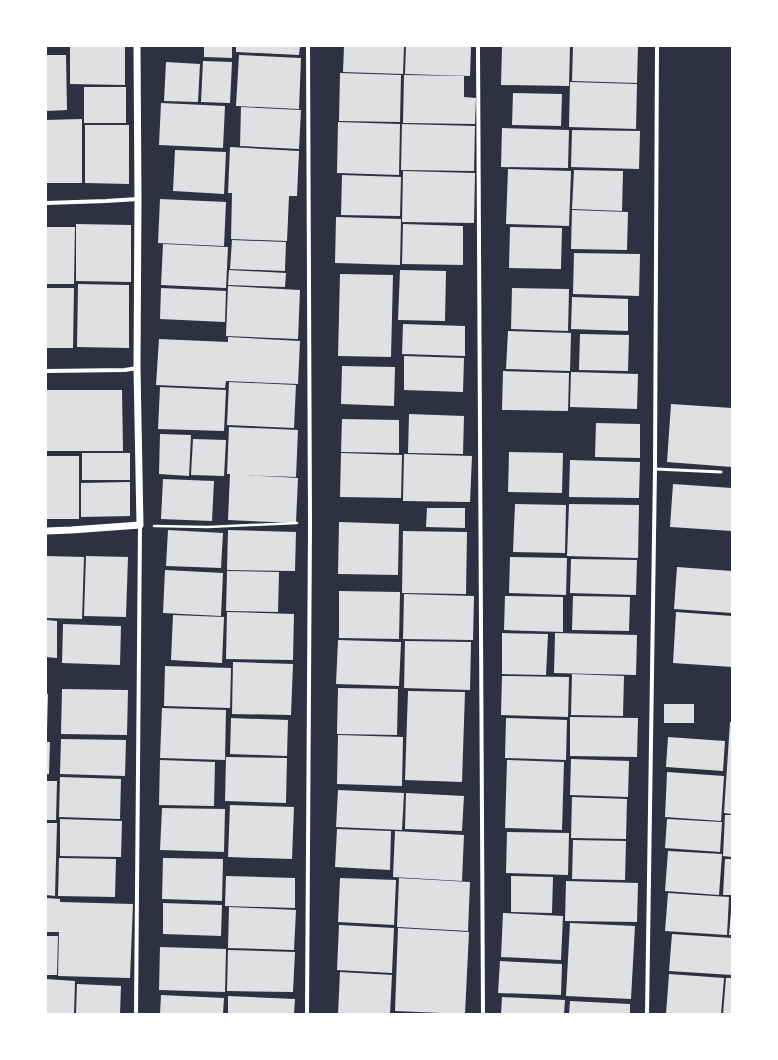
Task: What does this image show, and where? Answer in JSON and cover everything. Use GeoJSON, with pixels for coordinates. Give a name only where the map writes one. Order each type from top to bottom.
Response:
{"type":"FeatureCollection","features":[{"type":"Feature","properties":{"kind":"street"},"geometry":{"type":"LineString","coordinates":[[136,1014],[140,525],[136,368],[138,199],[137,46]]}},
{"type":"Feature","properties":{"kind":"street"},"geometry":{"type":"LineString","coordinates":[[307,1014],[310,523],[308,46]]}},
{"type":"Feature","properties":{"kind":"street"},"geometry":{"type":"LineString","coordinates":[[478,46],[483,1014]]}},
{"type":"Feature","properties":{"kind":"street"},"geometry":{"type":"LineString","coordinates":[[647,1014],[655,469],[658,46]]}},
{"type":"Feature","properties":{"kind":"street"},"geometry":{"type":"LineString","coordinates":[[46,203],[138,199]]}},
{"type":"Feature","properties":{"kind":"street"},"geometry":{"type":"LineString","coordinates":[[46,371],[125,370],[136,368]]}},
{"type":"Feature","properties":{"kind":"street"},"geometry":{"type":"LineString","coordinates":[[46,531],[140,525]]}},
{"type":"Feature","properties":{"kind":"lane"},"geometry":{"type":"LineString","coordinates":[[655,469],[721,472]]}},
{"type":"Feature","properties":{"kind":"path"},"geometry":{"type":"LineString","coordinates":[[140,525],[208,527],[310,523]]}},
{"type":"Feature","properties":{"kind":"building"},"geometry":{"type":"Polygon","coordinates":[[[70,46],[125,46],[125,85],[70,84],[70,46]]]}},
{"type":"Feature","properties":{"kind":"building"},"geometry":{"type":"Polygon","coordinates":[[[204,46],[232,46],[232,58],[204,57],[204,46]]]}},
{"type":"Feature","properties":{"kind":"building"},"geometry":{"type":"Polygon","coordinates":[[[236,46],[300,46],[299,55],[236,52],[236,46]]]}},
{"type":"Feature","properties":{"kind":"building"},"geometry":{"type":"Polygon","coordinates":[[[344,46],[404,46],[403,74],[343,72],[344,46]]]}},
{"type":"Feature","properties":{"kind":"building"},"geometry":{"type":"Polygon","coordinates":[[[406,46],[471,46],[470,76],[405,74],[406,46]]]}},
{"type":"Feature","properties":{"kind":"building"},"geometry":{"type":"Polygon","coordinates":[[[502,46],[570,46],[569,86],[501,85],[502,46]]]}},
{"type":"Feature","properties":{"kind":"building"},"geometry":{"type":"Polygon","coordinates":[[[573,46],[638,46],[637,83],[572,81],[573,46]]]}},
{"type":"Feature","properties":{"kind":"building"},"geometry":{"type":"Polygon","coordinates":[[[46,55],[66,55],[67,110],[46,111],[46,55]]]}},
{"type":"Feature","properties":{"kind":"building"},"geometry":{"type":"Polygon","coordinates":[[[239,55],[301,58],[299,109],[236,106],[239,55]]]}},
{"type":"Feature","properties":{"kind":"building"},"geometry":{"type":"Polygon","coordinates":[[[203,61],[232,62],[230,103],[201,102],[203,61]]]}},
{"type":"Feature","properties":{"kind":"building"},"geometry":{"type":"Polygon","coordinates":[[[166,62],[200,64],[198,102],[164,101],[166,62]]]}},
{"type":"Feature","properties":{"kind":"building"},"geometry":{"type":"Polygon","coordinates":[[[340,73],[401,75],[400,122],[339,121],[340,73]]]}},
{"type":"Feature","properties":{"kind":"building"},"geometry":{"type":"Polygon","coordinates":[[[404,75],[464,76],[464,97],[476,98],[475,124],[403,123],[404,75]]]}},
{"type":"Feature","properties":{"kind":"building"},"geometry":{"type":"Polygon","coordinates":[[[570,82],[637,84],[636,129],[569,127],[570,82]]]}},
{"type":"Feature","properties":{"kind":"building"},"geometry":{"type":"Polygon","coordinates":[[[84,87],[126,87],[126,123],[84,123],[84,87]]]}},
{"type":"Feature","properties":{"kind":"building"},"geometry":{"type":"Polygon","coordinates":[[[513,93],[562,94],[561,126],[512,125],[513,93]]]}},
{"type":"Feature","properties":{"kind":"building"},"geometry":{"type":"Polygon","coordinates":[[[161,103],[225,106],[223,148],[159,145],[161,103]]]}},
{"type":"Feature","properties":{"kind":"building"},"geometry":{"type":"Polygon","coordinates":[[[241,107],[301,110],[299,149],[240,146],[241,107]]]}},
{"type":"Feature","properties":{"kind":"building"},"geometry":{"type":"Polygon","coordinates":[[[82,119],[82,183],[46,183],[46,120],[82,119]]]}},
{"type":"Feature","properties":{"kind":"building"},"geometry":{"type":"Polygon","coordinates":[[[338,122],[400,124],[399,175],[337,173],[338,122]]]}},
{"type":"Feature","properties":{"kind":"building"},"geometry":{"type":"Polygon","coordinates":[[[402,124],[475,126],[474,171],[401,170],[402,124]]]}},
{"type":"Feature","properties":{"kind":"building"},"geometry":{"type":"Polygon","coordinates":[[[85,125],[129,125],[129,184],[85,183],[85,125]]]}},
{"type":"Feature","properties":{"kind":"building"},"geometry":{"type":"Polygon","coordinates":[[[502,128],[569,130],[568,168],[501,167],[502,128]]]}},
{"type":"Feature","properties":{"kind":"building"},"geometry":{"type":"Polygon","coordinates":[[[572,130],[640,131],[639,169],[571,167],[572,130]]]}},
{"type":"Feature","properties":{"kind":"building"},"geometry":{"type":"Polygon","coordinates":[[[230,147],[299,151],[297,196],[289,196],[287,241],[231,239],[232,193],[228,193],[230,147]]]}},
{"type":"Feature","properties":{"kind":"building"},"geometry":{"type":"Polygon","coordinates":[[[175,150],[226,152],[224,194],[173,191],[175,150]]]}},
{"type":"Feature","properties":{"kind":"building"},"geometry":{"type":"Polygon","coordinates":[[[508,169],[571,171],[569,226],[506,224],[508,169]]]}},
{"type":"Feature","properties":{"kind":"building"},"geometry":{"type":"Polygon","coordinates":[[[574,170],[623,171],[622,211],[572,209],[574,170]]]}},
{"type":"Feature","properties":{"kind":"building"},"geometry":{"type":"Polygon","coordinates":[[[403,171],[475,173],[474,223],[402,222],[403,171]]]}},
{"type":"Feature","properties":{"kind":"building"},"geometry":{"type":"Polygon","coordinates":[[[342,175],[401,177],[400,216],[341,215],[342,175]]]}},
{"type":"Feature","properties":{"kind":"building"},"geometry":{"type":"Polygon","coordinates":[[[160,199],[226,202],[224,246],[158,243],[160,199]]]}},
{"type":"Feature","properties":{"kind":"building"},"geometry":{"type":"Polygon","coordinates":[[[572,210],[628,212],[627,250],[571,249],[572,210]]]}},
{"type":"Feature","properties":{"kind":"building"},"geometry":{"type":"Polygon","coordinates":[[[336,217],[401,219],[400,265],[335,263],[336,217]]]}},
{"type":"Feature","properties":{"kind":"building"},"geometry":{"type":"Polygon","coordinates":[[[76,224],[131,225],[131,282],[76,281],[76,224]]]}},
{"type":"Feature","properties":{"kind":"building"},"geometry":{"type":"Polygon","coordinates":[[[403,224],[463,226],[463,265],[402,264],[403,224]]]}},
{"type":"Feature","properties":{"kind":"building"},"geometry":{"type":"Polygon","coordinates":[[[46,227],[75,227],[74,284],[46,284],[46,227]]]}},
{"type":"Feature","properties":{"kind":"building"},"geometry":{"type":"Polygon","coordinates":[[[510,227],[562,228],[561,269],[509,268],[510,227]]]}},
{"type":"Feature","properties":{"kind":"building"},"geometry":{"type":"Polygon","coordinates":[[[232,240],[286,242],[285,271],[230,269],[232,240]]]}},
{"type":"Feature","properties":{"kind":"building"},"geometry":{"type":"Polygon","coordinates":[[[163,244],[228,247],[226,288],[161,285],[163,244]]]}},
{"type":"Feature","properties":{"kind":"building"},"geometry":{"type":"Polygon","coordinates":[[[574,253],[640,254],[639,296],[573,294],[574,253]]]}},
{"type":"Feature","properties":{"kind":"building"},"geometry":{"type":"Polygon","coordinates":[[[229,270],[286,273],[285,287],[228,285],[229,270]]]}},
{"type":"Feature","properties":{"kind":"building"},"geometry":{"type":"Polygon","coordinates":[[[400,270],[446,271],[445,321],[398,320],[400,270]]]}},
{"type":"Feature","properties":{"kind":"building"},"geometry":{"type":"Polygon","coordinates":[[[340,274],[393,275],[391,357],[338,356],[340,274]]]}},
{"type":"Feature","properties":{"kind":"building"},"geometry":{"type":"Polygon","coordinates":[[[78,284],[129,285],[129,348],[77,347],[78,284]]]}},
{"type":"Feature","properties":{"kind":"building"},"geometry":{"type":"Polygon","coordinates":[[[228,286],[300,290],[298,339],[226,336],[228,286]]]}},
{"type":"Feature","properties":{"kind":"building"},"geometry":{"type":"Polygon","coordinates":[[[46,288],[74,288],[73,348],[46,348],[46,288]]]}},
{"type":"Feature","properties":{"kind":"building"},"geometry":{"type":"Polygon","coordinates":[[[161,288],[226,291],[225,322],[160,319],[161,288]]]}},
{"type":"Feature","properties":{"kind":"building"},"geometry":{"type":"Polygon","coordinates":[[[512,288],[569,289],[568,331],[511,329],[512,288]]]}},
{"type":"Feature","properties":{"kind":"building"},"geometry":{"type":"Polygon","coordinates":[[[572,297],[628,299],[628,331],[571,329],[572,297]]]}},
{"type":"Feature","properties":{"kind":"building"},"geometry":{"type":"Polygon","coordinates":[[[403,324],[465,326],[465,356],[402,354],[403,324]]]}},
{"type":"Feature","properties":{"kind":"building"},"geometry":{"type":"Polygon","coordinates":[[[508,331],[571,333],[570,371],[506,369],[508,331]]]}},
{"type":"Feature","properties":{"kind":"building"},"geometry":{"type":"Polygon","coordinates":[[[580,334],[629,335],[628,371],[579,370],[580,334]]]}},
{"type":"Feature","properties":{"kind":"building"},"geometry":{"type":"Polygon","coordinates":[[[228,337],[300,341],[298,384],[226,381],[225,388],[156,385],[159,339],[228,342],[228,337]]]}},
{"type":"Feature","properties":{"kind":"building"},"geometry":{"type":"Polygon","coordinates":[[[404,356],[464,358],[463,392],[404,390],[404,356]]]}},
{"type":"Feature","properties":{"kind":"building"},"geometry":{"type":"Polygon","coordinates":[[[342,366],[395,367],[394,406],[341,404],[342,366]]]}},
{"type":"Feature","properties":{"kind":"building"},"geometry":{"type":"Polygon","coordinates":[[[503,371],[569,373],[568,411],[502,410],[503,371]]]}},
{"type":"Feature","properties":{"kind":"building"},"geometry":{"type":"Polygon","coordinates":[[[571,372],[638,374],[637,409],[570,407],[571,372]]]}},
{"type":"Feature","properties":{"kind":"building"},"geometry":{"type":"Polygon","coordinates":[[[229,382],[296,385],[294,428],[227,425],[229,382]]]}},
{"type":"Feature","properties":{"kind":"building"},"geometry":{"type":"Polygon","coordinates":[[[160,387],[226,390],[224,431],[158,429],[160,387]]]}},
{"type":"Feature","properties":{"kind":"building"},"geometry":{"type":"Polygon","coordinates":[[[46,390],[122,390],[123,451],[46,451],[46,390]]]}},
{"type":"Feature","properties":{"kind":"building"},"geometry":{"type":"Polygon","coordinates":[[[671,404],[732,408],[732,467],[667,462],[671,404]]]}},
{"type":"Feature","properties":{"kind":"building"},"geometry":{"type":"Polygon","coordinates":[[[409,414],[464,416],[463,454],[408,453],[409,414]]]}},
{"type":"Feature","properties":{"kind":"building"},"geometry":{"type":"Polygon","coordinates":[[[342,419],[399,420],[399,453],[341,452],[342,419]]]}},
{"type":"Feature","properties":{"kind":"building"},"geometry":{"type":"Polygon","coordinates":[[[596,423],[640,424],[640,458],[595,457],[596,423]]]}},
{"type":"Feature","properties":{"kind":"building"},"geometry":{"type":"Polygon","coordinates":[[[229,427],[298,430],[296,477],[243,475],[298,478],[296,523],[228,520],[230,474],[227,474],[229,427]]]}},
{"type":"Feature","properties":{"kind":"building"},"geometry":{"type":"Polygon","coordinates":[[[160,434],[191,435],[189,476],[159,474],[160,434]]]}},
{"type":"Feature","properties":{"kind":"building"},"geometry":{"type":"Polygon","coordinates":[[[193,439],[226,440],[224,476],[191,475],[193,439]]]}},
{"type":"Feature","properties":{"kind":"building"},"geometry":{"type":"Polygon","coordinates":[[[509,452],[563,453],[562,493],[508,492],[509,452]]]}},
{"type":"Feature","properties":{"kind":"building"},"geometry":{"type":"Polygon","coordinates":[[[82,453],[130,453],[130,480],[82,480],[82,453]]]}},
{"type":"Feature","properties":{"kind":"building"},"geometry":{"type":"Polygon","coordinates":[[[341,453],[402,455],[401,498],[340,497],[341,453]]]}},
{"type":"Feature","properties":{"kind":"building"},"geometry":{"type":"Polygon","coordinates":[[[404,454],[472,456],[470,502],[403,501],[404,454]]]}},
{"type":"Feature","properties":{"kind":"building"},"geometry":{"type":"Polygon","coordinates":[[[46,456],[79,456],[79,519],[46,519],[46,456]]]}},
{"type":"Feature","properties":{"kind":"building"},"geometry":{"type":"Polygon","coordinates":[[[570,460],[640,462],[639,498],[569,497],[570,460]]]}},
{"type":"Feature","properties":{"kind":"building"},"geometry":{"type":"Polygon","coordinates":[[[163,479],[214,481],[212,521],[161,519],[163,479]]]}},
{"type":"Feature","properties":{"kind":"building"},"geometry":{"type":"Polygon","coordinates":[[[130,482],[130,516],[81,517],[81,483],[130,482]]]}},
{"type":"Feature","properties":{"kind":"building"},"geometry":{"type":"Polygon","coordinates":[[[673,484],[732,488],[732,531],[670,527],[673,484]]]}},
{"type":"Feature","properties":{"kind":"building"},"geometry":{"type":"Polygon","coordinates":[[[515,504],[566,505],[565,553],[513,552],[515,504]]]}},
{"type":"Feature","properties":{"kind":"building"},"geometry":{"type":"Polygon","coordinates":[[[569,504],[639,505],[638,558],[567,556],[569,504]]]}},
{"type":"Feature","properties":{"kind":"building"},"geometry":{"type":"Polygon","coordinates":[[[427,508],[465,508],[465,528],[426,527],[427,508]]]}},
{"type":"Feature","properties":{"kind":"building"},"geometry":{"type":"Polygon","coordinates":[[[339,522],[399,524],[398,575],[338,574],[339,522]]]}},
{"type":"Feature","properties":{"kind":"building"},"geometry":{"type":"Polygon","coordinates":[[[168,530],[223,533],[221,568],[166,566],[168,530]]]}},
{"type":"Feature","properties":{"kind":"building"},"geometry":{"type":"Polygon","coordinates":[[[228,530],[296,532],[295,571],[227,570],[228,530]]]}},
{"type":"Feature","properties":{"kind":"building"},"geometry":{"type":"Polygon","coordinates":[[[403,531],[467,532],[466,594],[402,593],[403,531]]]}},
{"type":"Feature","properties":{"kind":"building"},"geometry":{"type":"Polygon","coordinates":[[[46,556],[84,557],[82,619],[46,618],[46,556]]]}},
{"type":"Feature","properties":{"kind":"building"},"geometry":{"type":"Polygon","coordinates":[[[86,556],[128,557],[126,617],[84,616],[86,556]]]}},
{"type":"Feature","properties":{"kind":"building"},"geometry":{"type":"Polygon","coordinates":[[[510,557],[567,558],[566,595],[509,593],[510,557]]]}},
{"type":"Feature","properties":{"kind":"building"},"geometry":{"type":"Polygon","coordinates":[[[571,559],[637,560],[636,595],[570,593],[571,559]]]}},
{"type":"Feature","properties":{"kind":"building"},"geometry":{"type":"Polygon","coordinates":[[[677,567],[732,571],[732,613],[674,609],[677,567]]]}},
{"type":"Feature","properties":{"kind":"building"},"geometry":{"type":"Polygon","coordinates":[[[165,570],[223,573],[221,616],[163,613],[165,570]]]}},
{"type":"Feature","properties":{"kind":"building"},"geometry":{"type":"Polygon","coordinates":[[[227,571],[279,572],[278,612],[226,611],[227,571]]]}},
{"type":"Feature","properties":{"kind":"building"},"geometry":{"type":"Polygon","coordinates":[[[339,591],[400,592],[399,639],[339,638],[339,591]]]}},
{"type":"Feature","properties":{"kind":"building"},"geometry":{"type":"Polygon","coordinates":[[[404,594],[474,596],[473,640],[403,639],[404,594]]]}},
{"type":"Feature","properties":{"kind":"building"},"geometry":{"type":"Polygon","coordinates":[[[505,596],[563,597],[563,632],[504,630],[505,596]]]}},
{"type":"Feature","properties":{"kind":"building"},"geometry":{"type":"Polygon","coordinates":[[[573,596],[630,597],[629,631],[572,630],[573,596]]]}},
{"type":"Feature","properties":{"kind":"building"},"geometry":{"type":"Polygon","coordinates":[[[227,612],[294,614],[293,660],[226,659],[227,612]]]}},
{"type":"Feature","properties":{"kind":"building"},"geometry":{"type":"Polygon","coordinates":[[[676,612],[732,616],[732,667],[673,663],[676,612]]]}},
{"type":"Feature","properties":{"kind":"building"},"geometry":{"type":"Polygon","coordinates":[[[173,615],[224,617],[222,663],[171,660],[173,615]]]}},
{"type":"Feature","properties":{"kind":"building"},"geometry":{"type":"Polygon","coordinates":[[[46,620],[57,621],[57,658],[46,657],[46,620]]]}},
{"type":"Feature","properties":{"kind":"building"},"geometry":{"type":"Polygon","coordinates":[[[63,624],[121,626],[120,665],[62,663],[63,624]]]}},
{"type":"Feature","properties":{"kind":"building"},"geometry":{"type":"Polygon","coordinates":[[[502,633],[548,634],[546,675],[502,674],[502,633]]]}},
{"type":"Feature","properties":{"kind":"building"},"geometry":{"type":"Polygon","coordinates":[[[555,633],[637,635],[636,675],[554,673],[555,633]]]}},
{"type":"Feature","properties":{"kind":"building"},"geometry":{"type":"Polygon","coordinates":[[[338,640],[401,642],[399,686],[336,684],[338,640]]]}},
{"type":"Feature","properties":{"kind":"building"},"geometry":{"type":"Polygon","coordinates":[[[405,641],[471,642],[470,690],[404,688],[405,641]]]}},
{"type":"Feature","properties":{"kind":"building"},"geometry":{"type":"Polygon","coordinates":[[[233,662],[293,664],[291,715],[232,714],[233,662]]]}},
{"type":"Feature","properties":{"kind":"building"},"geometry":{"type":"Polygon","coordinates":[[[165,666],[231,668],[230,708],[164,706],[165,666]]]}},
{"type":"Feature","properties":{"kind":"building"},"geometry":{"type":"Polygon","coordinates":[[[572,674],[624,676],[623,716],[571,715],[572,674]]]}},
{"type":"Feature","properties":{"kind":"building"},"geometry":{"type":"Polygon","coordinates":[[[502,676],[569,677],[568,717],[501,715],[502,676]]]}},
{"type":"Feature","properties":{"kind":"building"},"geometry":{"type":"Polygon","coordinates":[[[338,688],[398,689],[397,735],[337,734],[338,688]]]}},
{"type":"Feature","properties":{"kind":"building"},"geometry":{"type":"Polygon","coordinates":[[[62,689],[128,690],[127,735],[61,734],[62,689]]]}},
{"type":"Feature","properties":{"kind":"building"},"geometry":{"type":"Polygon","coordinates":[[[408,691],[465,692],[462,782],[405,780],[408,691]]]}},
{"type":"Feature","properties":{"kind":"building"},"geometry":{"type":"Polygon","coordinates":[[[46,694],[48,694],[47,731],[46,731],[46,694]]]}},
{"type":"Feature","properties":{"kind":"building"},"geometry":{"type":"Polygon","coordinates":[[[664,704],[694,704],[694,723],[664,723],[664,704]]]}},
{"type":"Feature","properties":{"kind":"building"},"geometry":{"type":"Polygon","coordinates":[[[162,708],[226,710],[225,760],[160,758],[162,708]]]}},
{"type":"Feature","properties":{"kind":"building"},"geometry":{"type":"Polygon","coordinates":[[[570,717],[638,718],[637,757],[570,756],[570,717]]]}},
{"type":"Feature","properties":{"kind":"building"},"geometry":{"type":"Polygon","coordinates":[[[231,718],[288,720],[287,756],[230,754],[231,718]]]}},
{"type":"Feature","properties":{"kind":"building"},"geometry":{"type":"Polygon","coordinates":[[[506,718],[567,720],[566,760],[505,758],[506,718]]]}},
{"type":"Feature","properties":{"kind":"building"},"geometry":{"type":"Polygon","coordinates":[[[730,722],[732,722],[732,814],[724,813],[730,722]]]}},
{"type":"Feature","properties":{"kind":"building"},"geometry":{"type":"Polygon","coordinates":[[[338,735],[403,737],[402,786],[337,784],[338,735]]]}},
{"type":"Feature","properties":{"kind":"building"},"geometry":{"type":"Polygon","coordinates":[[[668,737],[725,741],[723,771],[666,767],[668,737]]]}},
{"type":"Feature","properties":{"kind":"building"},"geometry":{"type":"Polygon","coordinates":[[[61,739],[126,740],[125,776],[60,774],[61,739]]]}},
{"type":"Feature","properties":{"kind":"building"},"geometry":{"type":"Polygon","coordinates":[[[46,742],[50,742],[49,774],[46,774],[46,742]]]}},
{"type":"Feature","properties":{"kind":"building"},"geometry":{"type":"Polygon","coordinates":[[[226,757],[287,758],[286,803],[225,801],[226,757]]]}},
{"type":"Feature","properties":{"kind":"building"},"geometry":{"type":"Polygon","coordinates":[[[571,759],[629,761],[628,797],[570,795],[571,759]]]}},
{"type":"Feature","properties":{"kind":"building"},"geometry":{"type":"Polygon","coordinates":[[[160,760],[215,762],[214,806],[159,805],[160,760]]]}},
{"type":"Feature","properties":{"kind":"building"},"geometry":{"type":"Polygon","coordinates":[[[507,760],[564,762],[562,830],[505,828],[507,760]]]}},
{"type":"Feature","properties":{"kind":"building"},"geometry":{"type":"Polygon","coordinates":[[[667,772],[724,776],[721,821],[665,817],[667,772]]]}},
{"type":"Feature","properties":{"kind":"building"},"geometry":{"type":"Polygon","coordinates":[[[60,777],[121,779],[120,819],[59,817],[60,777]]]}},
{"type":"Feature","properties":{"kind":"building"},"geometry":{"type":"Polygon","coordinates":[[[46,781],[57,781],[56,820],[46,820],[46,781]]]}},
{"type":"Feature","properties":{"kind":"building"},"geometry":{"type":"Polygon","coordinates":[[[338,790],[404,793],[402,830],[336,827],[338,790]]]}},
{"type":"Feature","properties":{"kind":"building"},"geometry":{"type":"Polygon","coordinates":[[[406,793],[464,796],[462,831],[405,829],[406,793]]]}},
{"type":"Feature","properties":{"kind":"building"},"geometry":{"type":"Polygon","coordinates":[[[572,797],[627,799],[626,839],[571,838],[572,797]]]}},
{"type":"Feature","properties":{"kind":"building"},"geometry":{"type":"Polygon","coordinates":[[[230,805],[294,807],[292,859],[228,857],[230,805]]]}},
{"type":"Feature","properties":{"kind":"building"},"geometry":{"type":"Polygon","coordinates":[[[162,808],[225,809],[224,852],[160,850],[162,808]]]}},
{"type":"Feature","properties":{"kind":"building"},"geometry":{"type":"Polygon","coordinates":[[[725,815],[732,815],[732,857],[723,856],[725,815]]]}},
{"type":"Feature","properties":{"kind":"building"},"geometry":{"type":"Polygon","coordinates":[[[60,819],[122,821],[121,857],[60,856],[60,819]]]}},
{"type":"Feature","properties":{"kind":"building"},"geometry":{"type":"Polygon","coordinates":[[[667,819],[722,822],[720,852],[665,848],[667,819]]]}},
{"type":"Feature","properties":{"kind":"building"},"geometry":{"type":"Polygon","coordinates":[[[46,823],[57,823],[55,896],[46,895],[46,823]]]}},
{"type":"Feature","properties":{"kind":"building"},"geometry":{"type":"Polygon","coordinates":[[[337,829],[391,831],[390,870],[335,867],[337,829]]]}},
{"type":"Feature","properties":{"kind":"building"},"geometry":{"type":"Polygon","coordinates":[[[395,831],[464,835],[462,881],[393,877],[395,831]]]}},
{"type":"Feature","properties":{"kind":"building"},"geometry":{"type":"Polygon","coordinates":[[[507,832],[569,833],[568,875],[506,873],[507,832]]]}},
{"type":"Feature","properties":{"kind":"building"},"geometry":{"type":"Polygon","coordinates":[[[573,840],[626,841],[625,880],[572,879],[573,840]]]}},
{"type":"Feature","properties":{"kind":"building"},"geometry":{"type":"Polygon","coordinates":[[[668,851],[722,854],[719,895],[665,891],[668,851]]]}},
{"type":"Feature","properties":{"kind":"building"},"geometry":{"type":"Polygon","coordinates":[[[59,858],[116,859],[115,897],[58,896],[59,858]]]}},
{"type":"Feature","properties":{"kind":"building"},"geometry":{"type":"Polygon","coordinates":[[[163,858],[223,859],[222,901],[162,899],[163,858]]]}},
{"type":"Feature","properties":{"kind":"building"},"geometry":{"type":"Polygon","coordinates":[[[725,859],[732,859],[732,895],[723,895],[725,859]]]}},
{"type":"Feature","properties":{"kind":"building"},"geometry":{"type":"Polygon","coordinates":[[[226,876],[295,878],[295,908],[225,906],[226,876]]]}},
{"type":"Feature","properties":{"kind":"building"},"geometry":{"type":"Polygon","coordinates":[[[511,876],[553,877],[552,913],[511,912],[511,876]]]}},
{"type":"Feature","properties":{"kind":"building"},"geometry":{"type":"Polygon","coordinates":[[[340,878],[396,880],[394,925],[338,922],[340,878]]]}},
{"type":"Feature","properties":{"kind":"building"},"geometry":{"type":"Polygon","coordinates":[[[399,878],[470,882],[468,931],[397,927],[399,878]]]}},
{"type":"Feature","properties":{"kind":"building"},"geometry":{"type":"Polygon","coordinates":[[[566,881],[638,883],[637,922],[565,921],[566,881]]]}},
{"type":"Feature","properties":{"kind":"building"},"geometry":{"type":"Polygon","coordinates":[[[668,893],[729,897],[727,935],[665,931],[668,893]]]}},
{"type":"Feature","properties":{"kind":"building"},"geometry":{"type":"Polygon","coordinates":[[[46,898],[60,899],[60,902],[133,904],[130,978],[58,976],[59,932],[46,932],[46,898]]]}},
{"type":"Feature","properties":{"kind":"building"},"geometry":{"type":"Polygon","coordinates":[[[163,903],[222,905],[221,936],[163,934],[163,903]]]}},
{"type":"Feature","properties":{"kind":"building"},"geometry":{"type":"Polygon","coordinates":[[[229,907],[296,910],[294,950],[228,948],[229,907]]]}},
{"type":"Feature","properties":{"kind":"building"},"geometry":{"type":"Polygon","coordinates":[[[731,911],[732,935],[729,935],[731,911]]]}},
{"type":"Feature","properties":{"kind":"building"},"geometry":{"type":"Polygon","coordinates":[[[503,913],[563,916],[561,960],[501,957],[503,913]]]}},
{"type":"Feature","properties":{"kind":"building"},"geometry":{"type":"Polygon","coordinates":[[[570,923],[635,926],[631,999],[566,996],[570,923]]]}},
{"type":"Feature","properties":{"kind":"building"},"geometry":{"type":"Polygon","coordinates":[[[339,925],[394,928],[392,973],[337,970],[339,925]]]}},
{"type":"Feature","properties":{"kind":"building"},"geometry":{"type":"Polygon","coordinates":[[[398,928],[469,932],[465,1014],[395,1011],[398,928]]]}},
{"type":"Feature","properties":{"kind":"building"},"geometry":{"type":"Polygon","coordinates":[[[672,934],[732,938],[732,975],[669,971],[672,934]]]}},
{"type":"Feature","properties":{"kind":"building"},"geometry":{"type":"Polygon","coordinates":[[[46,936],[58,936],[57,975],[46,975],[46,936]]]}},
{"type":"Feature","properties":{"kind":"building"},"geometry":{"type":"Polygon","coordinates":[[[160,947],[226,949],[225,992],[159,990],[160,947]]]}},
{"type":"Feature","properties":{"kind":"building"},"geometry":{"type":"Polygon","coordinates":[[[228,950],[295,952],[293,992],[227,991],[228,950]]]}},
{"type":"Feature","properties":{"kind":"building"},"geometry":{"type":"Polygon","coordinates":[[[500,961],[562,964],[561,995],[498,993],[500,961]]]}},
{"type":"Feature","properties":{"kind":"building"},"geometry":{"type":"Polygon","coordinates":[[[340,972],[392,975],[390,1014],[338,1014],[340,972]]]}},
{"type":"Feature","properties":{"kind":"building"},"geometry":{"type":"Polygon","coordinates":[[[669,974],[724,978],[721,1014],[666,1014],[669,974]]]}},
{"type":"Feature","properties":{"kind":"building"},"geometry":{"type":"Polygon","coordinates":[[[726,978],[732,978],[732,1014],[723,1014],[726,978]]]}},
{"type":"Feature","properties":{"kind":"building"},"geometry":{"type":"Polygon","coordinates":[[[46,979],[75,981],[74,1014],[46,1014],[46,979]]]}},
{"type":"Feature","properties":{"kind":"building"},"geometry":{"type":"Polygon","coordinates":[[[77,984],[121,986],[120,1014],[76,1014],[77,984]]]}},
{"type":"Feature","properties":{"kind":"building"},"geometry":{"type":"Polygon","coordinates":[[[161,995],[224,998],[223,1014],[160,1014],[161,995]]]}},
{"type":"Feature","properties":{"kind":"building"},"geometry":{"type":"Polygon","coordinates":[[[228,996],[295,999],[294,1014],[228,1014],[228,996]]]}},
{"type":"Feature","properties":{"kind":"building"},"geometry":{"type":"Polygon","coordinates":[[[502,997],[565,1000],[564,1014],[501,1014],[502,997]]]}},
{"type":"Feature","properties":{"kind":"building"},"geometry":{"type":"Polygon","coordinates":[[[570,1001],[630,1004],[630,1014],[569,1014],[570,1001]]]}}]}
